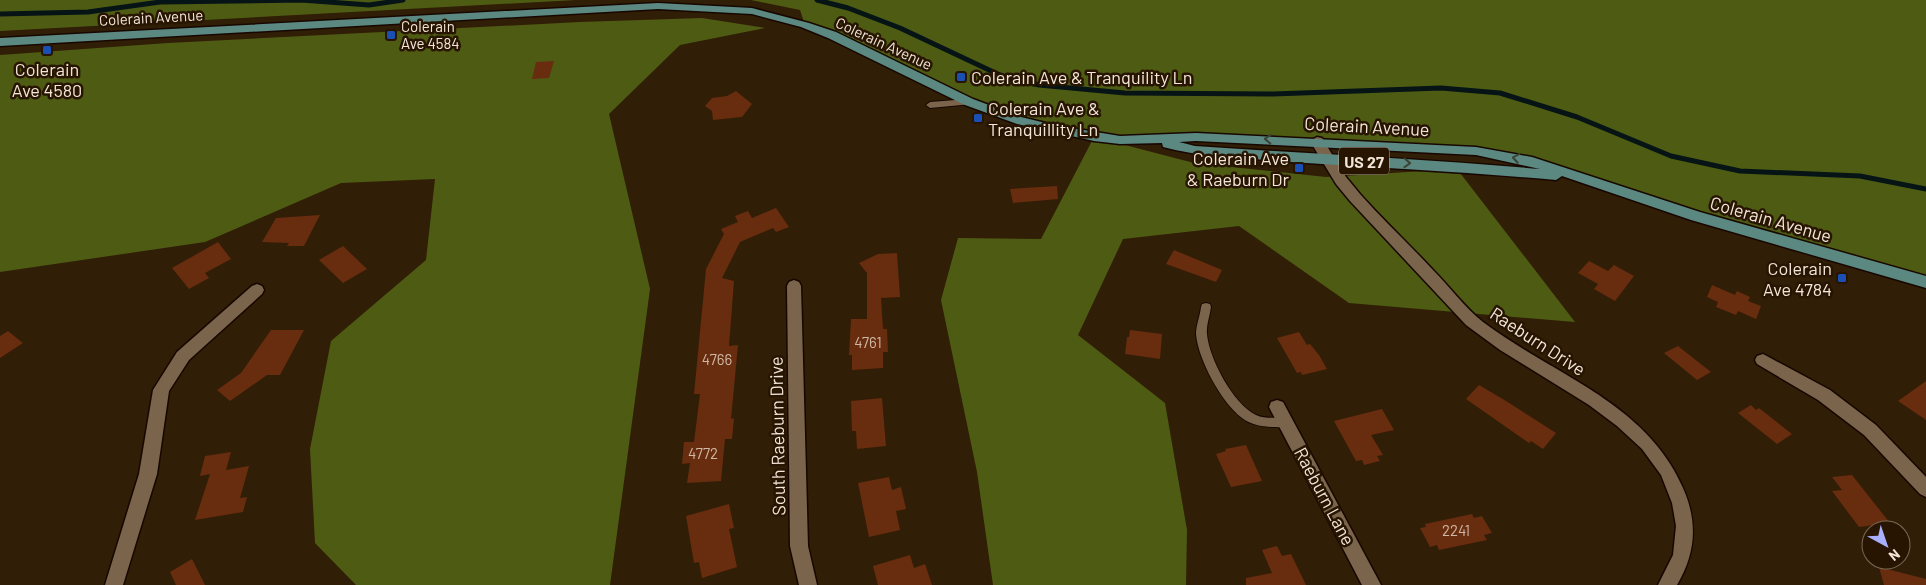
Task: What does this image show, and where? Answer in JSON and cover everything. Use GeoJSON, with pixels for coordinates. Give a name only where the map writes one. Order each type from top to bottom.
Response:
{"type":"FeatureCollection","features":[{"type":"Feature","properties":{"kind":"main road","name":"Colerain Avenue"},"geometry":{"type":"LineString","coordinates":[[0,42],[658,6],[752,11],[832,34],[969,102],[1017,120],[1054,129],[1094,137],[1149,140],[1196,137],[1317,141],[1476,151],[1527,160],[1696,216],[1926,282]]}},
{"type":"Feature","properties":{"kind":"main road","name":"Colerain Avenue"},"geometry":{"type":"LineString","coordinates":[[1149,140],[1195,150],[1329,160],[1440,165],[1579,177]]}},
{"type":"Feature","properties":{"kind":"street","name":"Raeburn Drive"},"geometry":{"type":"LineString","coordinates":[[1317,141],[1345,186],[1477,326],[1623,420],[1645,441],[1664,465],[1673,482],[1685,517],[1686,542],[1680,566],[1667,585]]}},
{"type":"Feature","properties":{"kind":"street","name":"South Raeburn Drive"},"geometry":{"type":"LineString","coordinates":[[794,286],[800,546],[808,585]]}},
{"type":"Feature","properties":{"kind":"street"},"geometry":{"type":"LineString","coordinates":[[114,585],[148,474],[160,390],[183,356],[257,290]]}},
{"type":"Feature","properties":{"kind":"street"},"geometry":{"type":"LineString","coordinates":[[1763,360],[1824,396],[1870,430],[1926,488]]}},
{"type":"Feature","properties":{"kind":"street","name":"Raeburn Lane"},"geometry":{"type":"LineString","coordinates":[[1277,407],[1372,585]]}},
{"type":"Feature","properties":{"kind":"lane"},"geometry":{"type":"LineString","coordinates":[[930,106],[969,102]]}},
{"type":"Feature","properties":{"kind":"lane"},"geometry":{"type":"LineString","coordinates":[[1206,306],[1202,336],[1208,357],[1226,392],[1242,414],[1255,420],[1286,423]]}},
{"type":"Feature","properties":{"kind":"green space"},"geometry":{"type":"Polygon","coordinates":[[[0,0],[576,0],[0,31],[0,0]]]}},
{"type":"Feature","properties":{"kind":"green space"},"geometry":{"type":"Polygon","coordinates":[[[751,0],[1926,0],[1926,282],[1579,177],[1476,151],[1317,141],[1098,138],[1194,163],[1326,177],[1457,169],[1575,322],[1349,303],[1239,226],[1123,239],[1078,335],[1165,403],[1187,530],[1186,585],[993,585],[977,472],[941,300],[958,238],[1041,239],[1094,137],[1017,120],[805,25],[800,10],[751,0]]]}},
{"type":"Feature","properties":{"kind":"green space"},"geometry":{"type":"Polygon","coordinates":[[[702,18],[765,28],[680,45],[609,114],[650,289],[610,585],[356,585],[315,543],[310,449],[331,341],[426,260],[435,179],[341,183],[205,242],[0,272],[0,55],[168,43],[580,22],[702,18]]]}},
{"type":"Feature","properties":{"kind":"building"},"geometry":{"type":"Polygon","coordinates":[[[554,61],[549,78],[532,79],[536,62],[554,61]]]}},
{"type":"Feature","properties":{"kind":"building"},"geometry":{"type":"Polygon","coordinates":[[[736,91],[752,104],[742,117],[713,120],[712,111],[705,106],[712,98],[727,96],[736,91]]]}},
{"type":"Feature","properties":{"kind":"building"},"geometry":{"type":"Polygon","coordinates":[[[1057,186],[1058,199],[1013,203],[1010,189],[1057,186]]]}},
{"type":"Feature","properties":{"kind":"building"},"geometry":{"type":"Polygon","coordinates":[[[776,208],[789,227],[776,232],[773,228],[740,242],[722,278],[734,281],[729,346],[738,345],[731,419],[734,418],[732,439],[725,439],[721,481],[687,483],[690,463],[682,464],[684,442],[694,442],[700,394],[694,394],[706,269],[724,234],[721,229],[738,222],[735,216],[748,211],[752,218],[776,208]]]}},
{"type":"Feature","properties":{"kind":"building"},"geometry":{"type":"Polygon","coordinates":[[[320,215],[304,246],[287,246],[289,243],[262,242],[276,218],[320,215]]]}},
{"type":"Feature","properties":{"kind":"building"},"geometry":{"type":"Polygon","coordinates":[[[218,242],[231,259],[205,273],[209,278],[189,289],[172,268],[218,242]]]}},
{"type":"Feature","properties":{"kind":"building"},"geometry":{"type":"Polygon","coordinates":[[[343,246],[367,269],[343,283],[319,260],[343,246]]]}},
{"type":"Feature","properties":{"kind":"building"},"geometry":{"type":"Polygon","coordinates":[[[1174,250],[1222,270],[1216,282],[1166,264],[1174,250]]]}},
{"type":"Feature","properties":{"kind":"building"},"geometry":{"type":"Polygon","coordinates":[[[897,253],[900,297],[881,298],[883,329],[887,329],[888,352],[883,352],[883,368],[852,370],[852,355],[849,355],[851,319],[867,319],[867,273],[859,263],[878,254],[897,253]]]}},
{"type":"Feature","properties":{"kind":"building"},"geometry":{"type":"Polygon","coordinates":[[[1589,261],[1608,271],[1614,265],[1634,276],[1615,301],[1594,289],[1598,284],[1578,273],[1589,261]]]}},
{"type":"Feature","properties":{"kind":"building"},"geometry":{"type":"Polygon","coordinates":[[[1712,285],[1735,295],[1737,291],[1750,297],[1748,301],[1761,306],[1756,319],[1738,311],[1736,315],[1716,307],[1718,302],[1707,297],[1712,285]]]}},
{"type":"Feature","properties":{"kind":"building"},"geometry":{"type":"Polygon","coordinates":[[[271,330],[304,330],[280,375],[267,375],[230,401],[217,390],[241,373],[271,330]]]}},
{"type":"Feature","properties":{"kind":"building"},"geometry":{"type":"Polygon","coordinates":[[[1130,330],[1162,334],[1160,359],[1125,354],[1127,337],[1129,337],[1130,330]]]}},
{"type":"Feature","properties":{"kind":"building"},"geometry":{"type":"Polygon","coordinates":[[[8,331],[23,343],[0,358],[0,336],[8,331]]]}},
{"type":"Feature","properties":{"kind":"building"},"geometry":{"type":"Polygon","coordinates":[[[1299,332],[1307,345],[1310,344],[1319,355],[1327,369],[1302,375],[1301,372],[1297,373],[1277,338],[1299,332]]]}},
{"type":"Feature","properties":{"kind":"building"},"geometry":{"type":"Polygon","coordinates":[[[1678,346],[1711,372],[1697,380],[1664,353],[1678,346]]]}},
{"type":"Feature","properties":{"kind":"building"},"geometry":{"type":"Polygon","coordinates":[[[1926,381],[1926,420],[1898,401],[1926,381]]]}},
{"type":"Feature","properties":{"kind":"building"},"geometry":{"type":"Polygon","coordinates":[[[1479,385],[1556,433],[1543,449],[1531,441],[1529,443],[1466,399],[1479,385]]]}},
{"type":"Feature","properties":{"kind":"building"},"geometry":{"type":"Polygon","coordinates":[[[882,398],[886,446],[857,449],[856,431],[852,431],[851,401],[882,398]]]}},
{"type":"Feature","properties":{"kind":"building"},"geometry":{"type":"Polygon","coordinates":[[[1751,405],[1756,410],[1759,408],[1792,434],[1777,444],[1738,413],[1751,405]]]}},
{"type":"Feature","properties":{"kind":"building"},"geometry":{"type":"Polygon","coordinates":[[[1382,409],[1394,430],[1371,435],[1383,455],[1377,456],[1380,461],[1364,465],[1362,460],[1356,461],[1334,421],[1382,409]]]}},
{"type":"Feature","properties":{"kind":"building"},"geometry":{"type":"Polygon","coordinates":[[[1246,445],[1262,481],[1231,487],[1216,454],[1226,451],[1225,449],[1246,445]]]}},
{"type":"Feature","properties":{"kind":"building"},"geometry":{"type":"Polygon","coordinates":[[[231,452],[226,470],[249,466],[240,498],[247,497],[243,512],[195,520],[210,474],[200,476],[205,456],[231,452]]]}},
{"type":"Feature","properties":{"kind":"building"},"geometry":{"type":"Polygon","coordinates":[[[1852,475],[1888,520],[1861,520],[1861,527],[1859,527],[1832,491],[1842,490],[1832,477],[1852,475]]]}},
{"type":"Feature","properties":{"kind":"building"},"geometry":{"type":"Polygon","coordinates":[[[889,477],[892,490],[901,487],[906,509],[896,511],[900,530],[869,537],[858,483],[889,477]]]}},
{"type":"Feature","properties":{"kind":"building"},"geometry":{"type":"Polygon","coordinates":[[[729,504],[734,528],[729,529],[737,567],[702,578],[699,562],[694,563],[686,516],[729,504]]]}},
{"type":"Feature","properties":{"kind":"building"},"geometry":{"type":"Polygon","coordinates":[[[1472,514],[1474,518],[1482,516],[1492,533],[1484,535],[1487,540],[1439,550],[1437,545],[1430,547],[1420,528],[1426,527],[1425,524],[1472,514]]]}},
{"type":"Feature","properties":{"kind":"building"},"geometry":{"type":"Polygon","coordinates":[[[1277,546],[1282,556],[1291,554],[1306,585],[1246,585],[1246,578],[1272,573],[1262,550],[1277,546]]]}},
{"type":"Feature","properties":{"kind":"building"},"geometry":{"type":"Polygon","coordinates":[[[910,555],[914,568],[925,564],[932,585],[878,585],[873,566],[910,555]]]}},
{"type":"Feature","properties":{"kind":"building"},"geometry":{"type":"Polygon","coordinates":[[[192,559],[205,585],[176,585],[170,572],[192,559]]]}},
{"type":"Feature","properties":{"kind":"building"},"geometry":{"type":"Polygon","coordinates":[[[1880,570],[1891,570],[1926,579],[1926,585],[1884,585],[1880,570]]]}},
{"type":"Feature","properties":{"kind":"waterway"},"geometry":{"type":"LineString","coordinates":[[0,14],[88,12],[160,2],[301,0],[369,5],[403,0]]}},
{"type":"Feature","properties":{"kind":"waterway"},"geometry":{"type":"LineString","coordinates":[[817,0],[848,8],[900,28],[1004,77],[1039,85],[1125,93],[1273,94],[1441,88],[1500,93],[1577,117],[1671,156],[1740,171],[1860,176],[1926,189]]}},
{"type":"Feature","properties":{"kind":"place","name":"Colerain Ave 4584"},"geometry":{"type":"Point","coordinates":[391,35]}},
{"type":"Feature","properties":{"kind":"place","name":"Colerain Ave 4580"},"geometry":{"type":"Point","coordinates":[47,50]}},
{"type":"Feature","properties":{"kind":"place","name":"Colerain Ave & Tranquility Ln"},"geometry":{"type":"Point","coordinates":[961,77]}},
{"type":"Feature","properties":{"kind":"place","name":"Colerain Ave & Tranquillity Ln"},"geometry":{"type":"Point","coordinates":[978,118]}},
{"type":"Feature","properties":{"kind":"place","name":"Colerain Ave & Raeburn Dr"},"geometry":{"type":"Point","coordinates":[1299,168]}},
{"type":"Feature","properties":{"kind":"place","name":"Colerain Ave 4784"},"geometry":{"type":"Point","coordinates":[1842,278]}}]}
